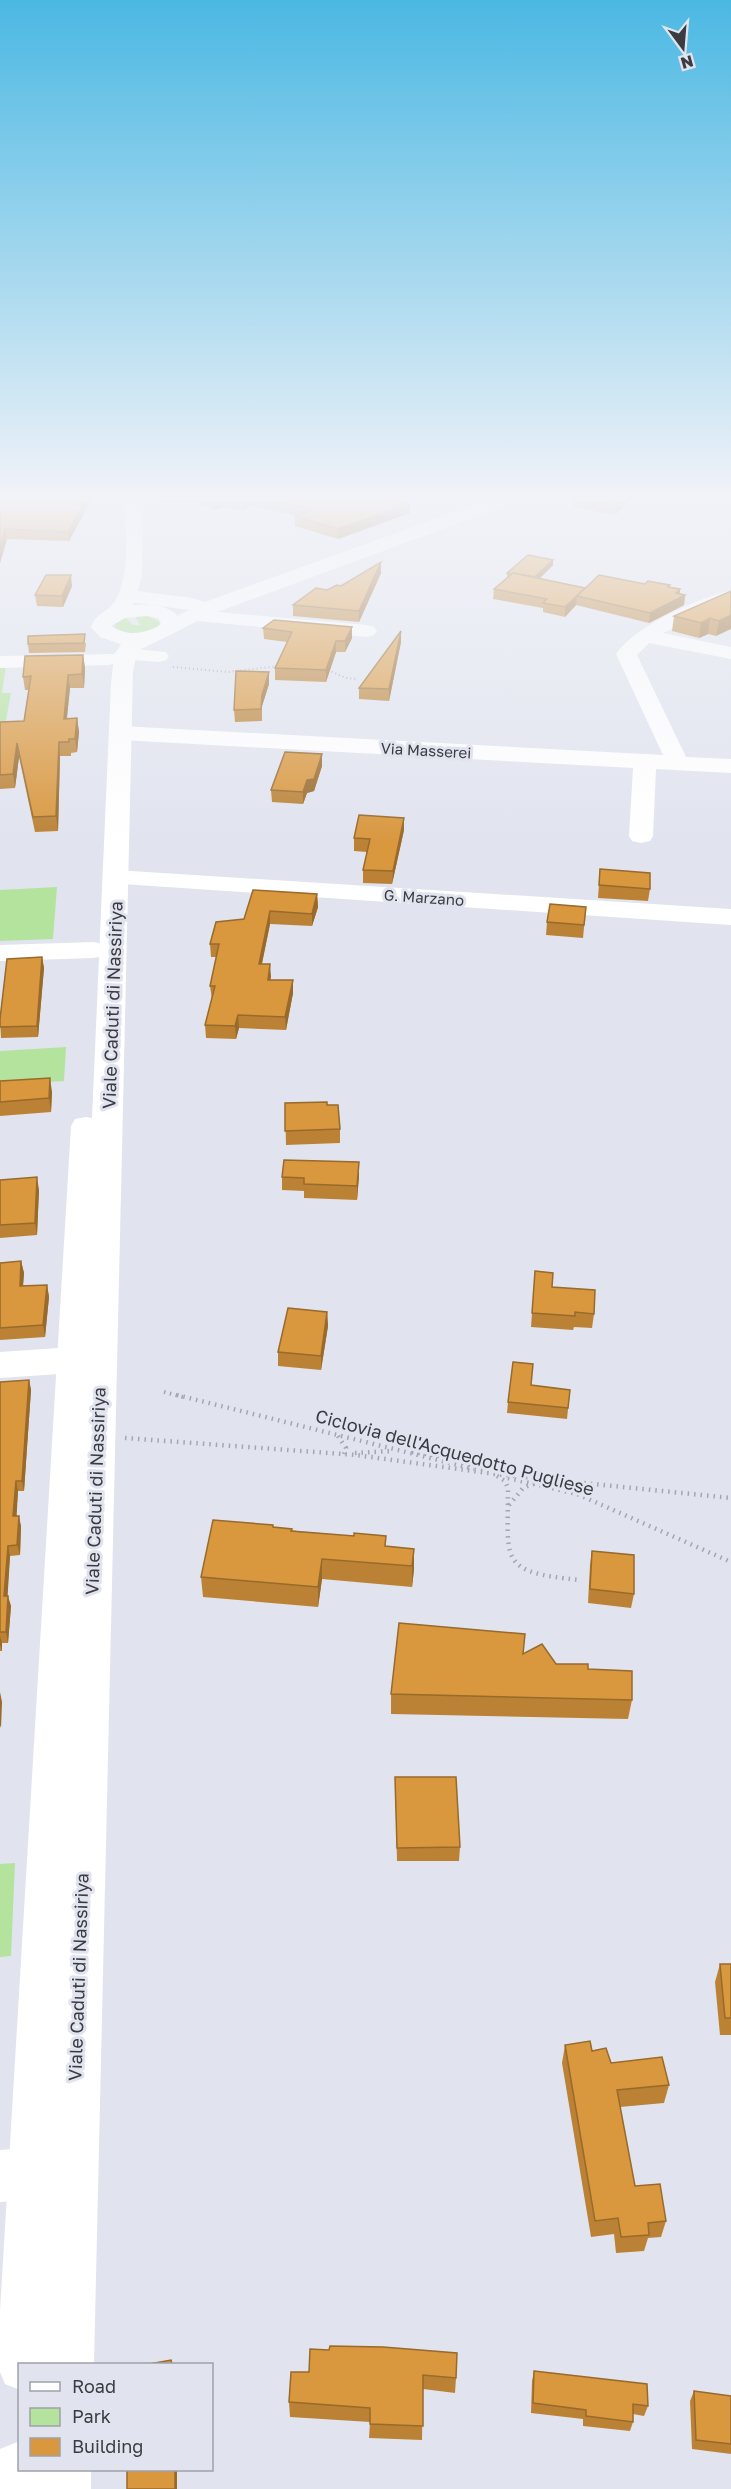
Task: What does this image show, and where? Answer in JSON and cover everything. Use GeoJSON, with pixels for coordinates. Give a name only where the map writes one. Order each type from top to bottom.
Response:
{"type":"FeatureCollection","features":[{"type":"Feature","properties":{"kind":"main road"},"geometry":{"type":"LineString","coordinates":[[124,611],[139,634]]}},
{"type":"Feature","properties":{"kind":"main road"},"geometry":{"type":"LineString","coordinates":[[139,634],[143,611]]}},
{"type":"Feature","properties":{"kind":"main road"},"geometry":{"type":"LineString","coordinates":[[678,764],[626,654],[632,646],[646,636],[699,611]]}},
{"type":"Feature","properties":{"kind":"main road"},"geometry":{"type":"LineString","coordinates":[[0,662],[139,634],[195,612],[367,632]]}},
{"type":"Feature","properties":{"kind":"main road","name":"Viale Caduti di Nassiriya"},"geometry":{"type":"LineString","coordinates":[[66,2363],[121,733],[139,634]]}},
{"type":"Feature","properties":{"kind":"main road","name":"Viale Caduti di Nassiriya"},"geometry":{"type":"LineString","coordinates":[[25,2363],[17,2175],[74,1360],[94,950],[139,634]]}},
{"type":"Feature","properties":{"kind":"main road"},"geometry":{"type":"LineString","coordinates":[[646,636],[731,653]]}},
{"type":"Feature","properties":{"kind":"main road","name":"Via Masserei"},"geometry":{"type":"LineString","coordinates":[[121,733],[731,766]]}},
{"type":"Feature","properties":{"kind":"main road"},"geometry":{"type":"LineString","coordinates":[[641,836],[645,762]]}},
{"type":"Feature","properties":{"kind":"main road","name":"G. Marzano"},"geometry":{"type":"LineString","coordinates":[[116,878],[731,917]]}},
{"type":"Feature","properties":{"kind":"main road"},"geometry":{"type":"LineString","coordinates":[[0,953],[94,950]]}},
{"type":"Feature","properties":{"kind":"main road"},"geometry":{"type":"LineString","coordinates":[[0,1365],[74,1360]]}},
{"type":"Feature","properties":{"kind":"main road"},"geometry":{"type":"LineString","coordinates":[[19,2489],[20,2471]]}},
{"type":"Feature","properties":{"kind":"main road"},"geometry":{"type":"LineString","coordinates":[[62,2471],[62,2489]]}},
{"type":"Feature","properties":{"kind":"path"},"geometry":{"type":"LineString","coordinates":[[139,634],[173,667],[188,670],[240,672],[287,666]]}},
{"type":"Feature","properties":{"kind":"path"},"geometry":{"type":"LineString","coordinates":[[327,670],[346,678],[357,679]]}},
{"type":"Feature","properties":{"kind":"path","name":"Ciclovia dell'Acquedotto Pugliese"},"geometry":{"type":"LineString","coordinates":[[164,1392],[577,1494],[731,1562]]}},
{"type":"Feature","properties":{"kind":"path"},"geometry":{"type":"LineString","coordinates":[[338,1435],[346,1448],[343,1454]]}},
{"type":"Feature","properties":{"kind":"path"},"geometry":{"type":"LineString","coordinates":[[97,1437],[343,1454],[495,1474],[731,1498]]}},
{"type":"Feature","properties":{"kind":"path"},"geometry":{"type":"LineString","coordinates":[[343,1454],[400,1451]]}},
{"type":"Feature","properties":{"kind":"path"},"geometry":{"type":"LineString","coordinates":[[495,1474],[505,1481],[508,1488],[508,1548],[510,1558],[515,1565],[524,1571],[580,1580]]}},
{"type":"Feature","properties":{"kind":"path"},"geometry":{"type":"LineString","coordinates":[[509,1505],[523,1488],[546,1479]]}},
{"type":"Feature","properties":{"kind":"green space"},"geometry":{"type":"Polygon","coordinates":[[[134,615],[145,615],[159,621],[160,625],[149,631],[138,633],[126,632],[115,627],[115,623],[125,617],[133,625],[140,625],[134,615]]]}},
{"type":"Feature","properties":{"kind":"green space"},"geometry":{"type":"Polygon","coordinates":[[[0,665],[6,665],[2,693],[11,693],[4,731],[0,731],[0,665]]]}},
{"type":"Feature","properties":{"kind":"green space"},"geometry":{"type":"Polygon","coordinates":[[[57,887],[53,939],[0,941],[0,890],[57,887]]]}},
{"type":"Feature","properties":{"kind":"green space"},"geometry":{"type":"Polygon","coordinates":[[[66,1047],[64,1081],[0,1085],[0,1051],[66,1047]]]}},
{"type":"Feature","properties":{"kind":"green space"},"geometry":{"type":"Polygon","coordinates":[[[15,1863],[11,1956],[0,1957],[0,1864],[15,1863]]]}},
{"type":"Feature","properties":{"kind":"building"},"geometry":{"type":"Polygon","coordinates":[[[685,611],[731,611],[731,615],[719,621],[710,618],[701,623],[674,616],[685,611]]]}},
{"type":"Feature","properties":{"kind":"building"},"geometry":{"type":"Polygon","coordinates":[[[274,620],[352,627],[345,641],[336,641],[326,670],[275,668],[292,632],[263,628],[274,620]]]}},
{"type":"Feature","properties":{"kind":"building"},"geometry":{"type":"Polygon","coordinates":[[[401,631],[389,689],[359,688],[401,631]]]}},
{"type":"Feature","properties":{"kind":"building"},"geometry":{"type":"Polygon","coordinates":[[[85,634],[84,643],[28,644],[28,636],[85,634]]]}},
{"type":"Feature","properties":{"kind":"building"},"geometry":{"type":"Polygon","coordinates":[[[83,655],[82,674],[68,675],[64,719],[77,718],[75,739],[69,739],[69,742],[59,742],[56,816],[33,817],[17,743],[13,774],[0,775],[0,722],[24,721],[31,676],[23,677],[25,656],[83,655]]]}},
{"type":"Feature","properties":{"kind":"building"},"geometry":{"type":"Polygon","coordinates":[[[236,671],[269,672],[262,695],[261,709],[234,710],[236,671]]]}},
{"type":"Feature","properties":{"kind":"building"},"geometry":{"type":"Polygon","coordinates":[[[285,752],[322,754],[314,779],[307,780],[303,792],[271,790],[285,752]]]}},
{"type":"Feature","properties":{"kind":"building"},"geometry":{"type":"Polygon","coordinates":[[[359,815],[404,818],[393,871],[363,870],[370,839],[354,838],[359,815]]]}},
{"type":"Feature","properties":{"kind":"building"},"geometry":{"type":"Polygon","coordinates":[[[600,869],[650,873],[650,889],[599,885],[600,869]]]}},
{"type":"Feature","properties":{"kind":"building"},"geometry":{"type":"Polygon","coordinates":[[[253,890],[317,894],[312,914],[270,911],[259,964],[270,964],[268,980],[293,980],[285,1017],[238,1015],[235,1026],[205,1025],[215,986],[210,986],[219,944],[210,944],[216,922],[244,919],[253,890]]]}},
{"type":"Feature","properties":{"kind":"building"},"geometry":{"type":"Polygon","coordinates":[[[550,904],[586,907],[584,925],[547,922],[550,904]]]}},
{"type":"Feature","properties":{"kind":"building"},"geometry":{"type":"Polygon","coordinates":[[[42,957],[37,1026],[0,1027],[7,959],[42,957]]]}},
{"type":"Feature","properties":{"kind":"building"},"geometry":{"type":"Polygon","coordinates":[[[50,1078],[49,1098],[0,1102],[0,1081],[50,1078]]]}},
{"type":"Feature","properties":{"kind":"building"},"geometry":{"type":"Polygon","coordinates":[[[327,1102],[327,1105],[338,1105],[340,1129],[285,1131],[285,1103],[327,1102]]]}},
{"type":"Feature","properties":{"kind":"building"},"geometry":{"type":"Polygon","coordinates":[[[284,1160],[359,1162],[357,1186],[304,1184],[304,1178],[282,1177],[284,1160]]]}},
{"type":"Feature","properties":{"kind":"building"},"geometry":{"type":"Polygon","coordinates":[[[37,1177],[35,1223],[0,1225],[0,1180],[37,1177]]]}},
{"type":"Feature","properties":{"kind":"building"},"geometry":{"type":"Polygon","coordinates":[[[21,1261],[20,1286],[47,1285],[43,1325],[0,1328],[0,1263],[21,1261]]]}},
{"type":"Feature","properties":{"kind":"building"},"geometry":{"type":"Polygon","coordinates":[[[535,1271],[553,1273],[552,1287],[595,1290],[594,1314],[575,1312],[575,1316],[532,1313],[535,1271]]]}},
{"type":"Feature","properties":{"kind":"building"},"geometry":{"type":"Polygon","coordinates":[[[288,1308],[327,1312],[321,1356],[278,1352],[288,1308]]]}},
{"type":"Feature","properties":{"kind":"building"},"geometry":{"type":"Polygon","coordinates":[[[513,1362],[533,1364],[531,1385],[570,1390],[568,1408],[508,1402],[513,1362]]]}},
{"type":"Feature","properties":{"kind":"building"},"geometry":{"type":"Polygon","coordinates":[[[29,1380],[22,1481],[16,1481],[13,1516],[19,1516],[17,1545],[8,1546],[4,1596],[8,1596],[6,1632],[0,1632],[0,1382],[29,1380]]]}},
{"type":"Feature","properties":{"kind":"building"},"geometry":{"type":"Polygon","coordinates":[[[213,1520],[273,1525],[273,1527],[292,1529],[291,1531],[386,1536],[385,1546],[414,1549],[412,1566],[322,1559],[318,1587],[201,1577],[213,1520]]]}},
{"type":"Feature","properties":{"kind":"building"},"geometry":{"type":"Polygon","coordinates":[[[592,1551],[634,1555],[634,1594],[590,1589],[592,1551]]]}},
{"type":"Feature","properties":{"kind":"building"},"geometry":{"type":"Polygon","coordinates":[[[399,1623],[525,1634],[523,1654],[542,1644],[556,1664],[588,1664],[588,1669],[632,1671],[632,1700],[391,1694],[399,1623]]]}},
{"type":"Feature","properties":{"kind":"building"},"geometry":{"type":"Polygon","coordinates":[[[395,1777],[456,1777],[460,1847],[397,1848],[395,1777]]]}},
{"type":"Feature","properties":{"kind":"building"},"geometry":{"type":"Polygon","coordinates":[[[720,1964],[731,1964],[731,2018],[725,2018],[720,1964]]]}},
{"type":"Feature","properties":{"kind":"building"},"geometry":{"type":"Polygon","coordinates":[[[590,2041],[592,2051],[606,2048],[611,2063],[662,2057],[669,2085],[617,2090],[635,2186],[660,2184],[666,2221],[648,2223],[649,2235],[621,2237],[618,2218],[595,2221],[565,2045],[590,2041]]]}},
{"type":"Feature","properties":{"kind":"building"},"geometry":{"type":"Polygon","coordinates":[[[330,2346],[383,2347],[457,2353],[456,2378],[423,2375],[423,2426],[370,2424],[370,2408],[289,2402],[291,2372],[309,2372],[310,2349],[329,2350],[330,2346]]]}},
{"type":"Feature","properties":{"kind":"building"},"geometry":{"type":"Polygon","coordinates":[[[171,2360],[172,2363],[154,2363],[171,2360]]]}},
{"type":"Feature","properties":{"kind":"building"},"geometry":{"type":"Polygon","coordinates":[[[534,2371],[647,2384],[648,2406],[633,2404],[633,2422],[586,2416],[586,2410],[533,2403],[534,2371]]]}},
{"type":"Feature","properties":{"kind":"building"},"geometry":{"type":"Polygon","coordinates":[[[694,2391],[731,2396],[731,2444],[696,2440],[694,2391]]]}},
{"type":"Feature","properties":{"kind":"building"},"geometry":{"type":"Polygon","coordinates":[[[127,2471],[175,2471],[175,2489],[127,2489],[127,2471]]]}}]}
